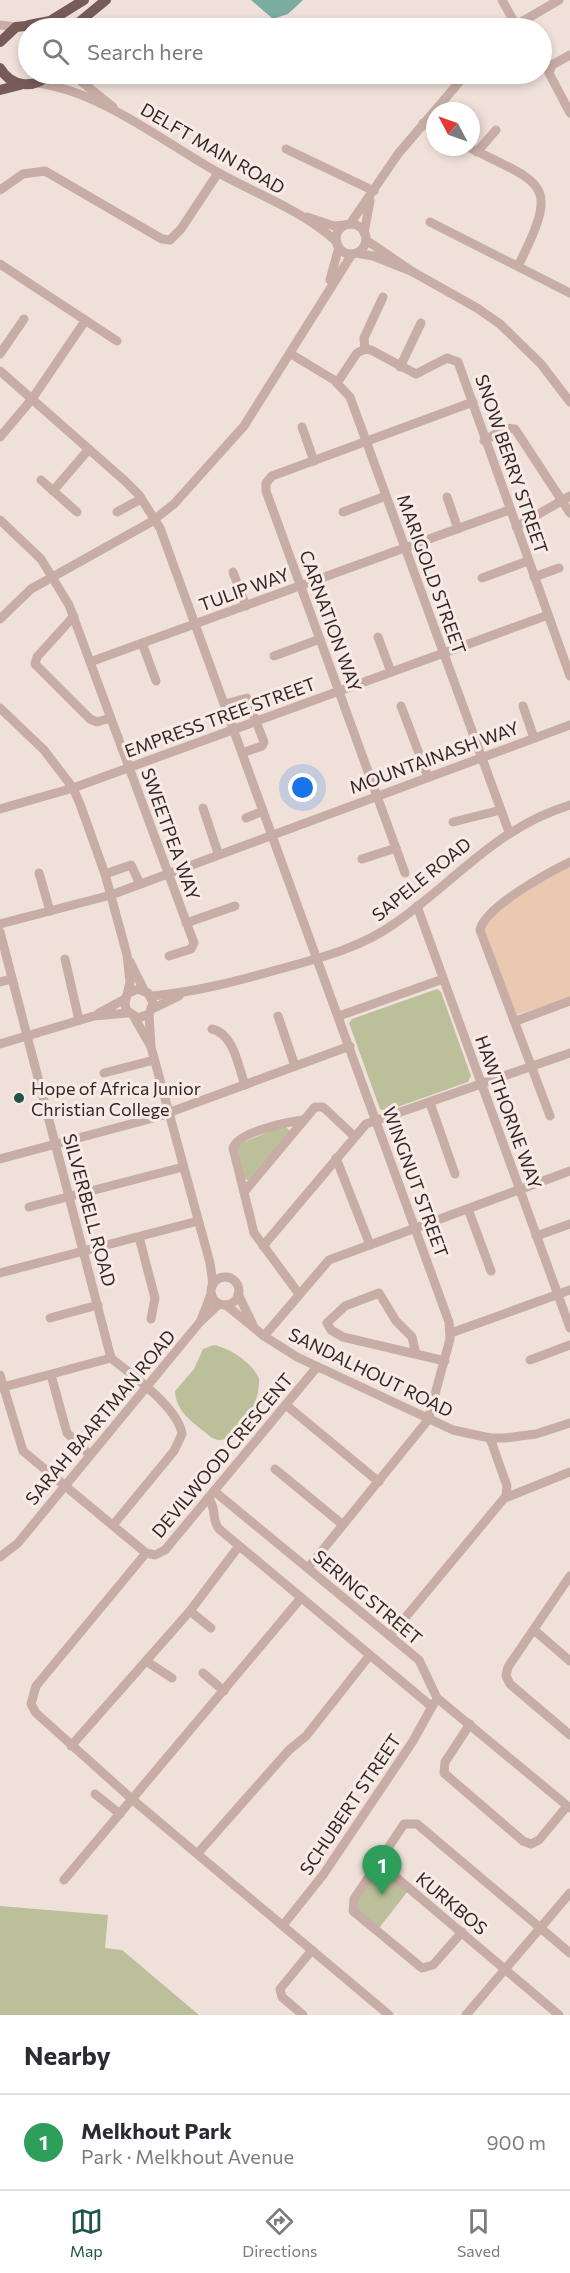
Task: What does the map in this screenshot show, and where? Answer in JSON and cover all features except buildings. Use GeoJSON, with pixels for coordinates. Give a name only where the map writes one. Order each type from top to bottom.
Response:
{"type":"FeatureCollection","features":[{"type":"Feature","properties":{"kind":"main road"},"geometry":{"type":"LineString","coordinates":[[55,18],[84,0]]}},
{"type":"Feature","properties":{"kind":"main road"},"geometry":{"type":"LineString","coordinates":[[84,18],[106,0]]}},
{"type":"Feature","properties":{"kind":"main road"},"geometry":{"type":"LineString","coordinates":[[0,42],[16,27]]}},
{"type":"Feature","properties":{"kind":"main road"},"geometry":{"type":"LineString","coordinates":[[0,68],[10,80],[18,83]]}},
{"type":"Feature","properties":{"kind":"main road"},"geometry":{"type":"LineString","coordinates":[[0,90],[30,84]]}},
{"type":"Feature","properties":{"kind":"street"},"geometry":{"type":"LineString","coordinates":[[502,0],[509,18]]}},
{"type":"Feature","properties":{"kind":"street"},"geometry":{"type":"LineString","coordinates":[[528,18],[559,0]]}},
{"type":"Feature","properties":{"kind":"street"},"geometry":{"type":"LineString","coordinates":[[0,25],[16,27]]}},
{"type":"Feature","properties":{"kind":"street"},"geometry":{"type":"LineString","coordinates":[[552,65],[570,55]]}},
{"type":"Feature","properties":{"kind":"street"},"geometry":{"type":"LineString","coordinates":[[552,79],[570,113]]}},
{"type":"Feature","properties":{"kind":"street","name":"DELFT MAIN ROAD"},"geometry":{"type":"LineString","coordinates":[[42,84],[60,87],[121,114],[218,173],[288,209],[334,226],[348,225]]}},
{"type":"Feature","properties":{"kind":"street","name":"DELFT MAIN ROAD"},"geometry":{"type":"LineString","coordinates":[[84,84],[121,114]]}},
{"type":"Feature","properties":{"kind":"street"},"geometry":{"type":"LineString","coordinates":[[326,291],[338,245],[338,232],[348,225],[373,194],[398,154],[457,84]]}},
{"type":"Feature","properties":{"kind":"street"},"geometry":{"type":"LineString","coordinates":[[480,143],[496,130]]}},
{"type":"Feature","properties":{"kind":"street"},"geometry":{"type":"LineString","coordinates":[[286,149],[373,194]]}},
{"type":"Feature","properties":{"kind":"street"},"geometry":{"type":"LineString","coordinates":[[480,153],[530,179],[541,196],[542,212],[518,266]]}},
{"type":"Feature","properties":{"kind":"street"},"geometry":{"type":"LineString","coordinates":[[0,190],[32,170],[47,171],[166,240],[178,234],[218,173]]}},
{"type":"Feature","properties":{"kind":"street"},"geometry":{"type":"LineString","coordinates":[[0,619],[25,593],[52,575],[154,520],[190,488],[244,426],[291,354],[326,291],[354,253],[363,248],[373,194]]}},
{"type":"Feature","properties":{"kind":"street","name":"DELFT MAIN ROAD"},"geometry":{"type":"LineString","coordinates":[[288,209],[338,245]]}},
{"type":"Feature","properties":{"kind":"street"},"geometry":{"type":"LineString","coordinates":[[430,222],[570,293]]}},
{"type":"Feature","properties":{"kind":"street"},"geometry":{"type":"LineString","coordinates":[[348,225],[359,226],[365,236],[413,272]]}},
{"type":"Feature","properties":{"kind":"street"},"geometry":{"type":"LineString","coordinates":[[338,245],[354,253],[373,256],[413,272],[453,293],[500,324],[567,391],[570,402]]}},
{"type":"Feature","properties":{"kind":"street"},"geometry":{"type":"LineString","coordinates":[[0,264],[117,342]]}},
{"type":"Feature","properties":{"kind":"street"},"geometry":{"type":"LineString","coordinates":[[337,383],[357,353],[365,349],[364,338],[383,297]]}},
{"type":"Feature","properties":{"kind":"street"},"geometry":{"type":"LineString","coordinates":[[0,354],[24,319]]}},
{"type":"Feature","properties":{"kind":"street"},"geometry":{"type":"LineString","coordinates":[[0,437],[32,399],[85,321]]}},
{"type":"Feature","properties":{"kind":"street"},"geometry":{"type":"LineString","coordinates":[[400,367],[421,323]]}},
{"type":"Feature","properties":{"kind":"street","name":"SNOW BERRY STREET"},"geometry":{"type":"LineString","coordinates":[[365,349],[371,350],[413,374],[419,374],[443,359],[453,358],[460,366],[484,441],[570,676]]}},
{"type":"Feature","properties":{"kind":"street","name":"MARIGOLD STREET"},"geometry":{"type":"LineString","coordinates":[[291,354],[337,383],[350,397],[509,832]]}},
{"type":"Feature","properties":{"kind":"street","name":"WINGNUT STREET"},"geometry":{"type":"LineString","coordinates":[[0,371],[125,481],[141,499],[160,528],[350,1046],[451,1333]]}},
{"type":"Feature","properties":{"kind":"street","name":"CARNATION WAY"},"geometry":{"type":"LineString","coordinates":[[405,873],[265,487],[272,476],[473,402]]}},
{"type":"Feature","properties":{"kind":"street"},"geometry":{"type":"LineString","coordinates":[[302,427],[314,461]]}},
{"type":"Feature","properties":{"kind":"street"},"geometry":{"type":"LineString","coordinates":[[484,441],[505,428],[515,429],[566,498],[570,513]]}},
{"type":"Feature","properties":{"kind":"street"},"geometry":{"type":"LineString","coordinates":[[53,490],[89,449]]}},
{"type":"Feature","properties":{"kind":"street"},"geometry":{"type":"LineString","coordinates":[[41,480],[77,512]]}},
{"type":"Feature","properties":{"kind":"street"},"geometry":{"type":"LineString","coordinates":[[344,512],[386,496]]}},
{"type":"Feature","properties":{"kind":"street"},"geometry":{"type":"LineString","coordinates":[[447,497],[458,529]]}},
{"type":"Feature","properties":{"kind":"street"},"geometry":{"type":"LineString","coordinates":[[516,527],[566,498]]}},
{"type":"Feature","properties":{"kind":"street"},"geometry":{"type":"LineString","coordinates":[[117,512],[141,499]]}},
{"type":"Feature","properties":{"kind":"street","name":"TULIP WAY"},"geometry":{"type":"LineString","coordinates":[[90,662],[509,510]]}},
{"type":"Feature","properties":{"kind":"street","name":"SWEETPEA WAY"},"geometry":{"type":"LineString","coordinates":[[0,521],[36,553],[52,575],[74,616],[194,946],[169,956]]}},
{"type":"Feature","properties":{"kind":"street"},"geometry":{"type":"LineString","coordinates":[[482,579],[528,561]]}},
{"type":"Feature","properties":{"kind":"street"},"geometry":{"type":"LineString","coordinates":[[534,577],[559,568]]}},
{"type":"Feature","properties":{"kind":"street"},"geometry":{"type":"LineString","coordinates":[[233,572],[246,606]]}},
{"type":"Feature","properties":{"kind":"street","name":"EMPRESS TREE STREET"},"geometry":{"type":"LineString","coordinates":[[0,809],[73,788],[548,615]]}},
{"type":"Feature","properties":{"kind":"street"},"geometry":{"type":"LineString","coordinates":[[74,616],[37,657],[35,664],[90,719],[100,722],[110,718]]}},
{"type":"Feature","properties":{"kind":"street"},"geometry":{"type":"LineString","coordinates":[[378,637],[391,672]]}},
{"type":"Feature","properties":{"kind":"street"},"geometry":{"type":"LineString","coordinates":[[274,656],[320,639]]}},
{"type":"Feature","properties":{"kind":"street"},"geometry":{"type":"LineString","coordinates":[[142,644],[156,681]]}},
{"type":"Feature","properties":{"kind":"street"},"geometry":{"type":"LineString","coordinates":[[225,704],[247,698],[264,744],[242,753]]}},
{"type":"Feature","properties":{"kind":"street"},"geometry":{"type":"LineString","coordinates":[[401,706],[428,777]]}},
{"type":"Feature","properties":{"kind":"street"},"geometry":{"type":"LineString","coordinates":[[523,706],[534,738]]}},
{"type":"Feature","properties":{"kind":"street"},"geometry":{"type":"LineString","coordinates":[[0,708],[44,750],[73,788],[105,874],[127,955],[130,982],[127,996],[131,1015],[151,1047]]}},
{"type":"Feature","properties":{"kind":"street","name":"MOUNTAINASH WAY"},"geometry":{"type":"LineString","coordinates":[[0,924],[111,895],[218,853],[570,725]]}},
{"type":"Feature","properties":{"kind":"street","name":"SAPELE ROAD"},"geometry":{"type":"LineString","coordinates":[[148,993],[184,993],[317,959],[368,939],[417,906],[482,851],[509,832],[570,806]]}},
{"type":"Feature","properties":{"kind":"street"},"geometry":{"type":"LineString","coordinates":[[203,808],[218,853]]}},
{"type":"Feature","properties":{"kind":"street"},"geometry":{"type":"LineString","coordinates":[[453,822],[501,810]]}},
{"type":"Feature","properties":{"kind":"street"},"geometry":{"type":"LineString","coordinates":[[246,818],[263,811]]}},
{"type":"Feature","properties":{"kind":"street"},"geometry":{"type":"LineString","coordinates":[[362,859],[396,848]]}},
{"type":"Feature","properties":{"kind":"street"},"geometry":{"type":"LineString","coordinates":[[550,1116],[516,1021],[509,1011],[481,934],[481,925],[487,917],[547,872],[570,862]]}},
{"type":"Feature","properties":{"kind":"street"},"geometry":{"type":"LineString","coordinates":[[105,874],[131,865],[140,884]]}},
{"type":"Feature","properties":{"kind":"street"},"geometry":{"type":"LineString","coordinates":[[39,873],[50,911]]}},
{"type":"Feature","properties":{"kind":"street"},"geometry":{"type":"LineString","coordinates":[[186,923],[235,906]]}},
{"type":"Feature","properties":{"kind":"street","name":"HAWTHORNE WAY"},"geometry":{"type":"LineString","coordinates":[[417,906],[570,1328]]}},
{"type":"Feature","properties":{"kind":"street","name":"SILVERBELL ROAD"},"geometry":{"type":"LineString","coordinates":[[0,932],[111,1358]]}},
{"type":"Feature","properties":{"kind":"street"},"geometry":{"type":"LineString","coordinates":[[127,955],[148,993],[151,1012],[151,1047],[210,1263],[212,1289],[223,1305],[254,1327]]}},
{"type":"Feature","properties":{"kind":"street"},"geometry":{"type":"LineString","coordinates":[[64,959],[79,1020]]}},
{"type":"Feature","properties":{"kind":"street"},"geometry":{"type":"LineString","coordinates":[[0,982],[12,979]]}},
{"type":"Feature","properties":{"kind":"street"},"geometry":{"type":"LineString","coordinates":[[339,1016],[443,979]]}},
{"type":"Feature","properties":{"kind":"street"},"geometry":{"type":"LineString","coordinates":[[94,1016],[134,990],[148,993]]}},
{"type":"Feature","properties":{"kind":"street","name":"SAPELE ROAD"},"geometry":{"type":"LineString","coordinates":[[151,1012],[184,993]]}},
{"type":"Feature","properties":{"kind":"street"},"geometry":{"type":"LineString","coordinates":[[516,1021],[570,1001]]}},
{"type":"Feature","properties":{"kind":"street"},"geometry":{"type":"LineString","coordinates":[[0,1044],[94,1016],[131,1015],[142,1018],[151,1012]]}},
{"type":"Feature","properties":{"kind":"street"},"geometry":{"type":"LineString","coordinates":[[278,1016],[295,1066]]}},
{"type":"Feature","properties":{"kind":"street"},"geometry":{"type":"LineString","coordinates":[[212,1029],[222,1032],[229,1040],[245,1085]]}},
{"type":"Feature","properties":{"kind":"street"},"geometry":{"type":"LineString","coordinates":[[0,1159],[168,1113],[350,1046]]}},
{"type":"Feature","properties":{"kind":"street"},"geometry":{"type":"LineString","coordinates":[[263,1246],[366,1124],[570,1053]]}},
{"type":"Feature","properties":{"kind":"street"},"geometry":{"type":"LineString","coordinates":[[104,1073],[154,1060]]}},
{"type":"Feature","properties":{"kind":"street"},"geometry":{"type":"LineString","coordinates":[[430,1103],[455,1174]]}},
{"type":"Feature","properties":{"kind":"street"},"geometry":{"type":"LineString","coordinates":[[244,1192],[313,1108],[321,1106],[354,1136]]}},
{"type":"Feature","properties":{"kind":"street"},"geometry":{"type":"LineString","coordinates":[[299,1294],[254,1233],[233,1151],[235,1142],[285,1122],[303,1120]]}},
{"type":"Feature","properties":{"kind":"street"},"geometry":{"type":"LineString","coordinates":[[336,1158],[370,1245]]}},
{"type":"Feature","properties":{"kind":"street"},"geometry":{"type":"LineString","coordinates":[[29,1207],[183,1167]]}},
{"type":"Feature","properties":{"kind":"street"},"geometry":{"type":"LineString","coordinates":[[264,1336],[329,1260],[570,1172]]}},
{"type":"Feature","properties":{"kind":"street"},"geometry":{"type":"LineString","coordinates":[[468,1209],[491,1271]]}},
{"type":"Feature","properties":{"kind":"street"},"geometry":{"type":"LineString","coordinates":[[0,1273],[198,1221]]}},
{"type":"Feature","properties":{"kind":"street"},"geometry":{"type":"LineString","coordinates":[[536,1236],[570,1224]]}},
{"type":"Feature","properties":{"kind":"street"},"geometry":{"type":"LineString","coordinates":[[139,1237],[156,1304],[151,1319]]}},
{"type":"Feature","properties":{"kind":"street"},"geometry":{"type":"LineString","coordinates":[[210,1263],[226,1278],[236,1283],[238,1294],[254,1327]]}},
{"type":"Feature","properties":{"kind":"street"},"geometry":{"type":"LineString","coordinates":[[212,1289],[226,1278]]}},
{"type":"Feature","properties":{"kind":"street","name":"SARAH BAARTMAN ROAD"},"geometry":{"type":"LineString","coordinates":[[200,1322],[212,1289]]}},
{"type":"Feature","properties":{"kind":"street"},"geometry":{"type":"LineString","coordinates":[[308,1568],[428,1420],[451,1333],[570,1290]]}},
{"type":"Feature","properties":{"kind":"street"},"geometry":{"type":"LineString","coordinates":[[416,1354],[412,1337],[396,1321],[379,1293],[345,1306],[327,1323],[331,1330],[343,1337],[445,1361]]}},
{"type":"Feature","properties":{"kind":"street"},"geometry":{"type":"LineString","coordinates":[[223,1305],[232,1304],[238,1294]]}},
{"type":"Feature","properties":{"kind":"street"},"geometry":{"type":"LineString","coordinates":[[50,1318],[98,1305]]}},
{"type":"Feature","properties":{"kind":"street","name":"SARAH BAARTMAN ROAD"},"geometry":{"type":"LineString","coordinates":[[0,1557],[18,1543],[200,1322],[223,1305]]}},
{"type":"Feature","properties":{"kind":"street","name":"SANDALHOUT ROAD"},"geometry":{"type":"LineString","coordinates":[[254,1327],[264,1336],[317,1367],[453,1430],[490,1438],[536,1434],[570,1423]]}},
{"type":"Feature","properties":{"kind":"street"},"geometry":{"type":"LineString","coordinates":[[530,1360],[570,1346]]}},
{"type":"Feature","properties":{"kind":"street"},"geometry":{"type":"LineString","coordinates":[[2,1387],[111,1358],[146,1387],[176,1420],[182,1429],[182,1438],[174,1451],[113,1525]]}},
{"type":"Feature","properties":{"kind":"street","name":"DEVILWOOD CRESCENT"},"geometry":{"type":"LineString","coordinates":[[0,1375],[21,1448],[146,1553],[155,1555],[162,1553],[317,1367]]}},
{"type":"Feature","properties":{"kind":"street"},"geometry":{"type":"LineString","coordinates":[[51,1375],[67,1433],[90,1455]]}},
{"type":"Feature","properties":{"kind":"street"},"geometry":{"type":"LineString","coordinates":[[286,1404],[379,1482]]}},
{"type":"Feature","properties":{"kind":"street"},"geometry":{"type":"LineString","coordinates":[[490,1438],[507,1486],[505,1498]]}},
{"type":"Feature","properties":{"kind":"street"},"geometry":{"type":"LineString","coordinates":[[275,1469],[343,1526]]}},
{"type":"Feature","properties":{"kind":"street"},"geometry":{"type":"LineString","coordinates":[[390,1636],[505,1498],[570,1472]]}},
{"type":"Feature","properties":{"kind":"street"},"geometry":{"type":"LineString","coordinates":[[211,1494],[217,1527],[370,1655],[434,1702]]}},
{"type":"Feature","properties":{"kind":"street","name":"SERING STREET"},"geometry":{"type":"LineString","coordinates":[[211,1494],[308,1568],[422,1663],[434,1702],[470,1724],[569,1807]]}},
{"type":"Feature","properties":{"kind":"street"},"geometry":{"type":"LineString","coordinates":[[71,1746],[190,1611],[239,1546]]}},
{"type":"Feature","properties":{"kind":"street"},"geometry":{"type":"LineString","coordinates":[[146,1553],[36,1686],[31,1704],[36,1713],[71,1746],[284,1924],[388,2015]]}},
{"type":"Feature","properties":{"kind":"street"},"geometry":{"type":"LineString","coordinates":[[568,1583],[508,1667],[507,1679],[570,1735]]}},
{"type":"Feature","properties":{"kind":"street"},"geometry":{"type":"LineString","coordinates":[[64,1880],[302,1598]]}},
{"type":"Feature","properties":{"kind":"street"},"geometry":{"type":"LineString","coordinates":[[190,1611],[211,1628]]}},
{"type":"Feature","properties":{"kind":"street"},"geometry":{"type":"LineString","coordinates":[[534,1630],[570,1660]]}},
{"type":"Feature","properties":{"kind":"street"},"geometry":{"type":"LineString","coordinates":[[198,1853],[289,1750],[306,1736],[370,1655]]}},
{"type":"Feature","properties":{"kind":"street"},"geometry":{"type":"LineString","coordinates":[[146,1660],[172,1678]]}},
{"type":"Feature","properties":{"kind":"street"},"geometry":{"type":"LineString","coordinates":[[203,1673],[224,1690]]}},
{"type":"Feature","properties":{"kind":"street","name":"SCHUBERT STREET"},"geometry":{"type":"LineString","coordinates":[[284,1924],[323,1875],[413,1741],[434,1702]]}},
{"type":"Feature","properties":{"kind":"street"},"geometry":{"type":"LineString","coordinates":[[470,1724],[445,1762],[444,1773],[523,1841],[536,1842],[569,1807]]}},
{"type":"Feature","properties":{"kind":"street"},"geometry":{"type":"LineString","coordinates":[[95,1794],[120,1814]]}},
{"type":"Feature","properties":{"kind":"street"},"geometry":{"type":"LineString","coordinates":[[462,1932],[433,1965],[425,1969],[419,1967],[353,1911],[352,1903],[402,1826],[415,1823],[570,1953]]}},
{"type":"Feature","properties":{"kind":"street","name":"KURKBOS"},"geometry":{"type":"LineString","coordinates":[[378,1862],[506,1969],[547,2011],[559,2015]]}},
{"type":"Feature","properties":{"kind":"street"},"geometry":{"type":"LineString","coordinates":[[466,2015],[570,1893]]}},
{"type":"Feature","properties":{"kind":"street"},"geometry":{"type":"LineString","coordinates":[[303,2015],[282,1997],[280,1989],[312,1950]]}},
{"type":"Feature","properties":{"kind":"green space"},"geometry":{"type":"Polygon","coordinates":[[[437,989],[441,992],[471,1076],[468,1082],[386,1111],[380,1109],[349,1023],[352,1019],[437,989]]]}},
{"type":"Feature","properties":{"kind":"green space"},"geometry":{"type":"Polygon","coordinates":[[[284,1125],[290,1131],[248,1180],[244,1179],[237,1145],[284,1125]]]}},
{"type":"Feature","properties":{"kind":"green space"},"geometry":{"type":"Polygon","coordinates":[[[214,1345],[241,1357],[259,1379],[254,1405],[241,1426],[229,1439],[212,1438],[188,1418],[176,1399],[175,1391],[194,1369],[203,1349],[214,1345]]]}},
{"type":"Feature","properties":{"kind":"green space"},"geometry":{"type":"Polygon","coordinates":[[[383,1870],[408,1891],[379,1928],[357,1912],[354,1904],[377,1871],[383,1870]]]}},
{"type":"Feature","properties":{"kind":"green space"},"geometry":{"type":"Polygon","coordinates":[[[0,1906],[108,1915],[105,1948],[122,1950],[199,2015],[0,2015],[0,1906]]]}},
{"type":"Feature","properties":{"kind":"sand"},"geometry":{"type":"Polygon","coordinates":[[[570,865],[570,998],[516,1015],[484,934],[484,924],[525,892],[570,865]]]}},
{"type":"Feature","properties":{"kind":"water"},"geometry":{"type":"Polygon","coordinates":[[[251,0],[303,0],[288,14],[272,18],[251,0]]]}},
{"type":"Feature","properties":{"kind":"place","name":"Hope of Africa Junior Christian College"},"geometry":{"type":"Point","coordinates":[19,1098]}},
{"type":"Feature","properties":{"kind":"place","name":"Melkhout Park"},"geometry":{"type":"Point","coordinates":[382,1895]}}]}
